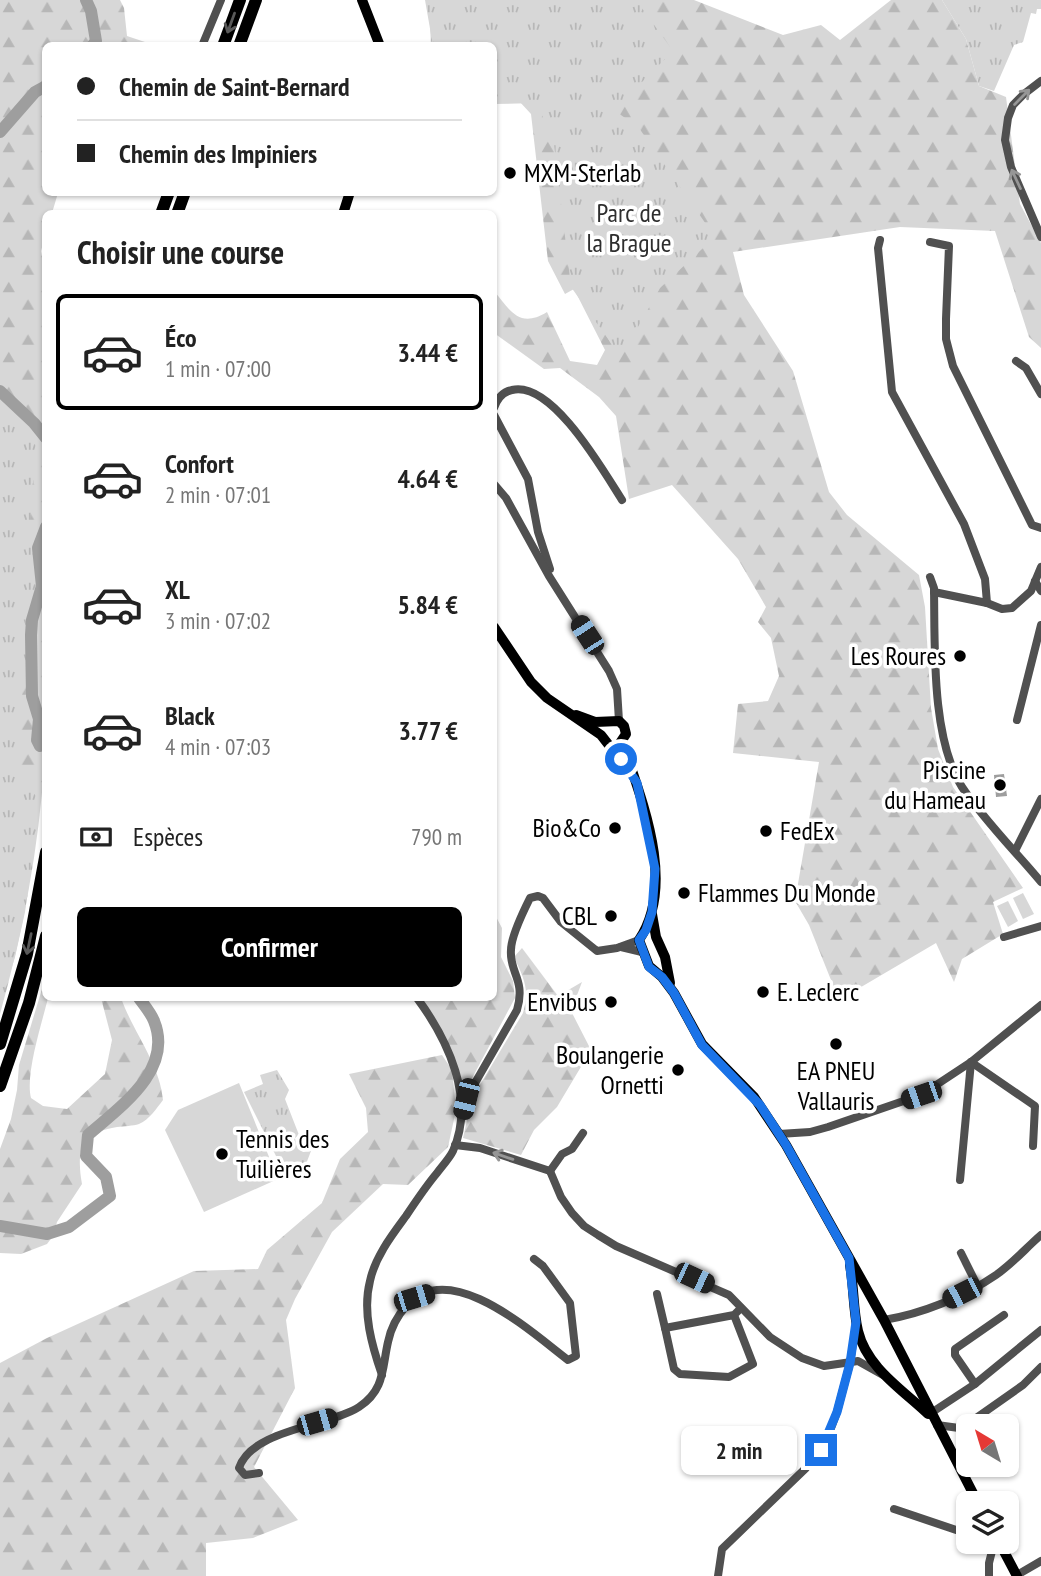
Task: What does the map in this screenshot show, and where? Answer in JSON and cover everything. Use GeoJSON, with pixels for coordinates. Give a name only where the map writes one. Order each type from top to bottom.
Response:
{"type":"FeatureCollection","features":[{"type":"Feature","properties":{"kind":"highway"},"geometry":{"type":"LineString","coordinates":[[224,42],[240,0]]}},
{"type":"Feature","properties":{"kind":"highway"},"geometry":{"type":"LineString","coordinates":[[240,42],[256,0]]}},
{"type":"Feature","properties":{"kind":"highway"},"geometry":{"type":"LineString","coordinates":[[0,1044],[27,954],[42,877]]}},
{"type":"Feature","properties":{"kind":"highway"},"geometry":{"type":"LineString","coordinates":[[0,1086],[29,1003],[42,952]]}},
{"type":"Feature","properties":{"kind":"main road"},"geometry":{"type":"LineString","coordinates":[[357,0],[373,42]]}},
{"type":"Feature","properties":{"kind":"main road"},"geometry":{"type":"LineString","coordinates":[[362,0],[378,42]]}},
{"type":"Feature","properties":{"kind":"main road"},"geometry":{"type":"LineString","coordinates":[[497,631],[531,682],[547,698],[601,735],[637,783]]}},
{"type":"Feature","properties":{"kind":"main road"},"geometry":{"type":"LineString","coordinates":[[572,713],[594,722],[612,721],[626,730],[622,741],[637,783],[654,857],[652,912],[656,937],[665,957],[667,975],[674,993],[702,1045],[754,1097],[779,1134],[884,1320],[972,1491]]}},
{"type":"Feature","properties":{"kind":"main road"},"geometry":{"type":"LineString","coordinates":[[601,735],[601,728],[612,721]]}},
{"type":"Feature","properties":{"kind":"main road"},"geometry":{"type":"LineString","coordinates":[[608,744],[622,741]]}},
{"type":"Feature","properties":{"kind":"main road"},"geometry":{"type":"LineString","coordinates":[[652,912],[641,937],[642,952],[649,967],[662,977],[674,993]]}},
{"type":"Feature","properties":{"kind":"main road"},"geometry":{"type":"LineString","coordinates":[[641,937],[651,933],[656,937]]}},
{"type":"Feature","properties":{"kind":"main road"},"geometry":{"type":"LineString","coordinates":[[654,971],[661,970],[666,964]]}},
{"type":"Feature","properties":{"kind":"main road"},"geometry":{"type":"LineString","coordinates":[[849,1258],[856,1322],[864,1346],[887,1378],[934,1419]]}},
{"type":"Feature","properties":{"kind":"main road"},"geometry":{"type":"LineString","coordinates":[[856,1322],[862,1312],[875,1304]]}},
{"type":"Feature","properties":{"kind":"main road"},"geometry":{"type":"LineString","coordinates":[[887,1378],[900,1379],[908,1369]]}},
{"type":"Feature","properties":{"kind":"main road"},"geometry":{"type":"LineString","coordinates":[[1003,1554],[1017,1576]]}},
{"type":"Feature","properties":{"kind":"street"},"geometry":{"type":"LineString","coordinates":[[204,42],[221,0]]}},
{"type":"Feature","properties":{"kind":"street"},"geometry":{"type":"LineString","coordinates":[[1041,81],[1013,105],[1005,140],[1011,167],[1041,237]]}},
{"type":"Feature","properties":{"kind":"street"},"geometry":{"type":"LineString","coordinates":[[880,240],[878,260],[892,391],[964,524],[985,579],[987,603]]}},
{"type":"Feature","properties":{"kind":"street"},"geometry":{"type":"LineString","coordinates":[[930,242],[949,246],[946,339],[953,366],[1032,524],[1041,528]]}},
{"type":"Feature","properties":{"kind":"street"},"geometry":{"type":"LineString","coordinates":[[1016,361],[1026,368],[1041,394]]}},
{"type":"Feature","properties":{"kind":"street"},"geometry":{"type":"LineString","coordinates":[[497,402],[500,397],[513,390],[524,390],[542,399],[580,436],[622,500]]}},
{"type":"Feature","properties":{"kind":"street"},"geometry":{"type":"LineString","coordinates":[[497,421],[528,479],[542,548],[562,594]]}},
{"type":"Feature","properties":{"kind":"street"},"geometry":{"type":"LineString","coordinates":[[497,488],[506,498],[549,576],[613,678],[617,689],[612,721]]}},
{"type":"Feature","properties":{"kind":"street"},"geometry":{"type":"LineString","coordinates":[[934,592],[987,603],[1002,609],[1012,608],[1031,591],[1041,567]]}},
{"type":"Feature","properties":{"kind":"street"},"geometry":{"type":"LineString","coordinates":[[930,577],[934,592],[937,676],[945,743],[961,785],[1041,882]]}},
{"type":"Feature","properties":{"kind":"street"},"geometry":{"type":"LineString","coordinates":[[1035,581],[1041,591]]}},
{"type":"Feature","properties":{"kind":"street"},"geometry":{"type":"LineString","coordinates":[[1017,720],[1041,625]]}},
{"type":"Feature","properties":{"kind":"street"},"geometry":{"type":"LineString","coordinates":[[1015,850],[1041,799]]}},
{"type":"Feature","properties":{"kind":"street"},"geometry":{"type":"LineString","coordinates":[[383,1377],[374,1352],[368,1317],[369,1281],[379,1257],[395,1231],[447,1161],[455,1145],[466,1099],[517,1010],[521,997],[520,982],[510,950],[514,933],[530,898],[543,898],[561,922],[597,951],[621,947],[641,937]]}},
{"type":"Feature","properties":{"kind":"street"},"geometry":{"type":"LineString","coordinates":[[1004,937],[1041,926]]}},
{"type":"Feature","properties":{"kind":"street"},"geometry":{"type":"LineString","coordinates":[[621,947],[642,952]]}},
{"type":"Feature","properties":{"kind":"street"},"geometry":{"type":"LineString","coordinates":[[419,1001],[431,1016],[455,1065],[461,1119]]}},
{"type":"Feature","properties":{"kind":"street"},"geometry":{"type":"LineString","coordinates":[[779,1134],[819,1129],[921,1095],[971,1062],[1041,1006]]}},
{"type":"Feature","properties":{"kind":"street"},"geometry":{"type":"LineString","coordinates":[[971,1062],[1035,1106],[1033,1146]]}},
{"type":"Feature","properties":{"kind":"street"},"geometry":{"type":"LineString","coordinates":[[960,1180],[971,1062]]}},
{"type":"Feature","properties":{"kind":"street"},"geometry":{"type":"LineString","coordinates":[[550,1171],[562,1154],[572,1149],[583,1133]]}},
{"type":"Feature","properties":{"kind":"street"},"geometry":{"type":"LineString","coordinates":[[455,1145],[465,1144],[480,1148],[550,1171],[566,1205],[584,1226],[616,1246],[729,1295],[770,1338],[793,1353],[824,1366],[858,1361],[887,1378]]}},
{"type":"Feature","properties":{"kind":"street"},"geometry":{"type":"LineString","coordinates":[[884,1320],[924,1312],[978,1285],[997,1274],[1041,1235]]}},
{"type":"Feature","properties":{"kind":"street"},"geometry":{"type":"LineString","coordinates":[[961,1253],[978,1285]]}},
{"type":"Feature","properties":{"kind":"street"},"geometry":{"type":"LineString","coordinates":[[259,1473],[245,1475],[239,1468],[241,1461],[250,1452],[293,1428],[358,1408],[368,1400],[383,1377],[388,1340],[396,1318],[414,1298],[443,1289],[472,1294],[521,1324],[568,1360],[576,1356],[570,1303],[534,1259]]}},
{"type":"Feature","properties":{"kind":"street"},"geometry":{"type":"LineString","coordinates":[[657,1294],[674,1369],[680,1374],[729,1377],[753,1364],[734,1315]]}},
{"type":"Feature","properties":{"kind":"street"},"geometry":{"type":"LineString","coordinates":[[665,1328],[734,1315],[741,1308]]}},
{"type":"Feature","properties":{"kind":"street"},"geometry":{"type":"LineString","coordinates":[[975,1384],[954,1355],[955,1349],[1004,1315]]}},
{"type":"Feature","properties":{"kind":"street"},"geometry":{"type":"LineString","coordinates":[[718,1576],[720,1553],[726,1545],[806,1468],[821,1450],[837,1412],[850,1363],[856,1322]]}},
{"type":"Feature","properties":{"kind":"street"},"geometry":{"type":"LineString","coordinates":[[1041,1330],[934,1419],[959,1429],[1023,1385],[1041,1367]]}},
{"type":"Feature","properties":{"kind":"street"},"geometry":{"type":"LineString","coordinates":[[894,1509],[956,1530]]}},
{"type":"Feature","properties":{"kind":"street"},"geometry":{"type":"LineString","coordinates":[[989,1576],[992,1554]]}},
{"type":"Feature","properties":{"kind":"street"},"geometry":{"type":"LineString","coordinates":[[1017,1576],[1041,1561]]}},
{"type":"Feature","properties":{"kind":"green space"},"geometry":{"type":"Polygon","coordinates":[[[0,0],[120,0],[124,8],[127,36],[145,42],[42,42],[42,196],[57,196],[53,210],[42,210],[42,786],[30,885],[0,1014],[0,0]]]}},
{"type":"Feature","properties":{"kind":"green space","name":"Parc de la Brague"},"geometry":{"type":"Polygon","coordinates":[[[425,0],[636,0],[673,51],[614,110],[639,128],[715,237],[660,288],[621,357],[571,287],[554,144],[537,103],[497,104],[497,42],[431,42],[425,0]]]}},
{"type":"Feature","properties":{"kind":"green space"},"geometry":{"type":"Polygon","coordinates":[[[426,0],[694,0],[783,35],[821,25],[840,40],[891,0],[942,0],[966,39],[979,86],[1006,97],[1020,204],[1041,243],[1041,348],[1029,337],[995,231],[900,227],[733,252],[744,295],[793,371],[829,492],[847,515],[919,575],[925,607],[931,708],[938,749],[953,787],[1023,888],[993,902],[1003,934],[962,959],[954,982],[936,943],[839,1000],[809,925],[795,901],[819,762],[733,753],[738,704],[768,701],[779,676],[771,638],[758,622],[766,607],[738,559],[672,485],[629,499],[616,416],[599,397],[560,368],[544,369],[497,335],[497,295],[521,318],[529,319],[547,312],[570,361],[597,365],[605,350],[574,289],[565,294],[548,261],[531,114],[519,101],[497,53],[497,42],[431,42],[429,6],[426,0]]]}},
{"type":"Feature","properties":{"kind":"green space"},"geometry":{"type":"Polygon","coordinates":[[[942,0],[1041,0],[1041,9],[1037,9],[1036,14],[1031,13],[1023,42],[1014,45],[994,91],[979,86],[966,39],[942,0]]]}},
{"type":"Feature","properties":{"kind":"green space"},"geometry":{"type":"Polygon","coordinates":[[[0,396],[31,423],[38,459],[29,533],[34,544],[38,580],[28,620],[26,680],[23,681],[16,769],[33,787],[39,809],[25,912],[15,957],[0,1004],[0,396]]]}},
{"type":"Feature","properties":{"kind":"green space"},"geometry":{"type":"Polygon","coordinates":[[[1023,893],[1034,914],[1023,919],[1013,898],[1023,893]]]}},
{"type":"Feature","properties":{"kind":"green space"},"geometry":{"type":"Polygon","coordinates":[[[1008,901],[1018,921],[1008,927],[997,906],[1008,901]]]}},
{"type":"Feature","properties":{"kind":"green space"},"geometry":{"type":"Polygon","coordinates":[[[497,919],[502,928],[501,957],[513,981],[515,998],[463,1095],[457,1068],[436,1021],[423,1001],[497,1001],[497,919]]]}},
{"type":"Feature","properties":{"kind":"green space"},"geometry":{"type":"Polygon","coordinates":[[[522,948],[558,996],[582,982],[571,1011],[591,1050],[557,1107],[534,1130],[521,1155],[463,1138],[472,1098],[523,1013],[525,984],[514,957],[522,948]]]}},
{"type":"Feature","properties":{"kind":"green space"},"geometry":{"type":"Polygon","coordinates":[[[42,989],[42,1001],[47,1001],[32,1062],[31,1098],[43,1106],[67,1109],[105,1074],[112,1040],[102,1001],[122,1001],[152,1061],[163,1100],[150,1117],[139,1124],[105,1130],[89,1139],[81,1153],[82,1184],[57,1222],[53,1236],[47,1244],[21,1254],[0,1253],[0,1149],[11,1119],[19,1065],[42,989]]]}},
{"type":"Feature","properties":{"kind":"green space"},"geometry":{"type":"Polygon","coordinates":[[[442,1055],[452,1070],[456,1110],[448,1147],[408,1185],[383,1184],[332,1232],[286,1320],[295,1388],[254,1467],[298,1520],[253,1538],[206,1543],[206,1576],[0,1576],[0,1363],[47,1338],[194,1271],[258,1269],[267,1250],[322,1203],[340,1159],[368,1132],[366,1108],[349,1074],[442,1055]]]}},
{"type":"Feature","properties":{"kind":"green space"},"geometry":{"type":"Polygon","coordinates":[[[277,1070],[289,1090],[285,1099],[299,1135],[295,1138],[296,1144],[303,1152],[311,1151],[301,1177],[284,1172],[244,1092],[263,1084],[260,1075],[277,1070]]]}},
{"type":"Feature","properties":{"kind":"green space","name":"Tennis des Tuilières"},"geometry":{"type":"Polygon","coordinates":[[[239,1083],[278,1179],[204,1212],[165,1130],[178,1110],[239,1083]]]}},
{"type":"Feature","properties":{"kind":"water","name":"Piscine du Hameau"},"geometry":{"type":"Polygon","coordinates":[[[1004,774],[1007,796],[996,797],[994,775],[1004,774]]]}},
{"type":"Feature","properties":{"kind":"waterway"},"geometry":{"type":"LineString","coordinates":[[86,0],[91,11],[95,42]]}},
{"type":"Feature","properties":{"kind":"waterway"},"geometry":{"type":"LineString","coordinates":[[0,132],[35,92],[42,88]]}},
{"type":"Feature","properties":{"kind":"waterway"},"geometry":{"type":"LineString","coordinates":[[0,391],[42,433]]}},
{"type":"Feature","properties":{"kind":"waterway"},"geometry":{"type":"LineString","coordinates":[[42,538],[38,548],[42,586]]}},
{"type":"Feature","properties":{"kind":"waterway"},"geometry":{"type":"LineString","coordinates":[[40,746],[37,740],[39,719],[32,696],[31,635],[32,620],[42,586]]}},
{"type":"Feature","properties":{"kind":"waterway"},"geometry":{"type":"LineString","coordinates":[[0,1226],[47,1234],[69,1227],[110,1196],[106,1177],[86,1156],[88,1135],[128,1100],[150,1071],[157,1056],[158,1039],[154,1021],[141,1001]]}},
{"type":"Feature","properties":{"kind":"place","name":"MXM-Sterlab"},"geometry":{"type":"Point","coordinates":[510,173]}},
{"type":"Feature","properties":{"kind":"place","name":"Les Roures"},"geometry":{"type":"Point","coordinates":[960,656]}},
{"type":"Feature","properties":{"kind":"place","name":"Piscine du Hameau"},"geometry":{"type":"Point","coordinates":[1000,785]}},
{"type":"Feature","properties":{"kind":"place","name":"Bio&Co"},"geometry":{"type":"Point","coordinates":[615,828]}},
{"type":"Feature","properties":{"kind":"place","name":"FedEx"},"geometry":{"type":"Point","coordinates":[766,831]}},
{"type":"Feature","properties":{"kind":"place","name":"Flammes Du Monde"},"geometry":{"type":"Point","coordinates":[684,893]}},
{"type":"Feature","properties":{"kind":"place","name":"CBL"},"geometry":{"type":"Point","coordinates":[611,916]}},
{"type":"Feature","properties":{"kind":"place","name":"E. Leclerc"},"geometry":{"type":"Point","coordinates":[763,992]}},
{"type":"Feature","properties":{"kind":"place","name":"Envibus"},"geometry":{"type":"Point","coordinates":[611,1002]}},
{"type":"Feature","properties":{"kind":"place","name":"EA PNEU Vallauris"},"geometry":{"type":"Point","coordinates":[836,1044]}},
{"type":"Feature","properties":{"kind":"place","name":"Boulangerie Ornetti"},"geometry":{"type":"Point","coordinates":[678,1070]}},
{"type":"Feature","properties":{"kind":"place","name":"Tennis des Tuilières"},"geometry":{"type":"Point","coordinates":[222,1154]}},
{"type":"Feature","properties":{"kind":"route"},"geometry":{"type":"LineString","coordinates":[[621,759],[637,783],[654,857],[652,912],[646,930],[639,940],[642,952],[651,969],[662,977],[674,993],[702,1045],[760,1105],[786,1145],[849,1258],[856,1322],[850,1363],[837,1412],[821,1450]]}}]}
